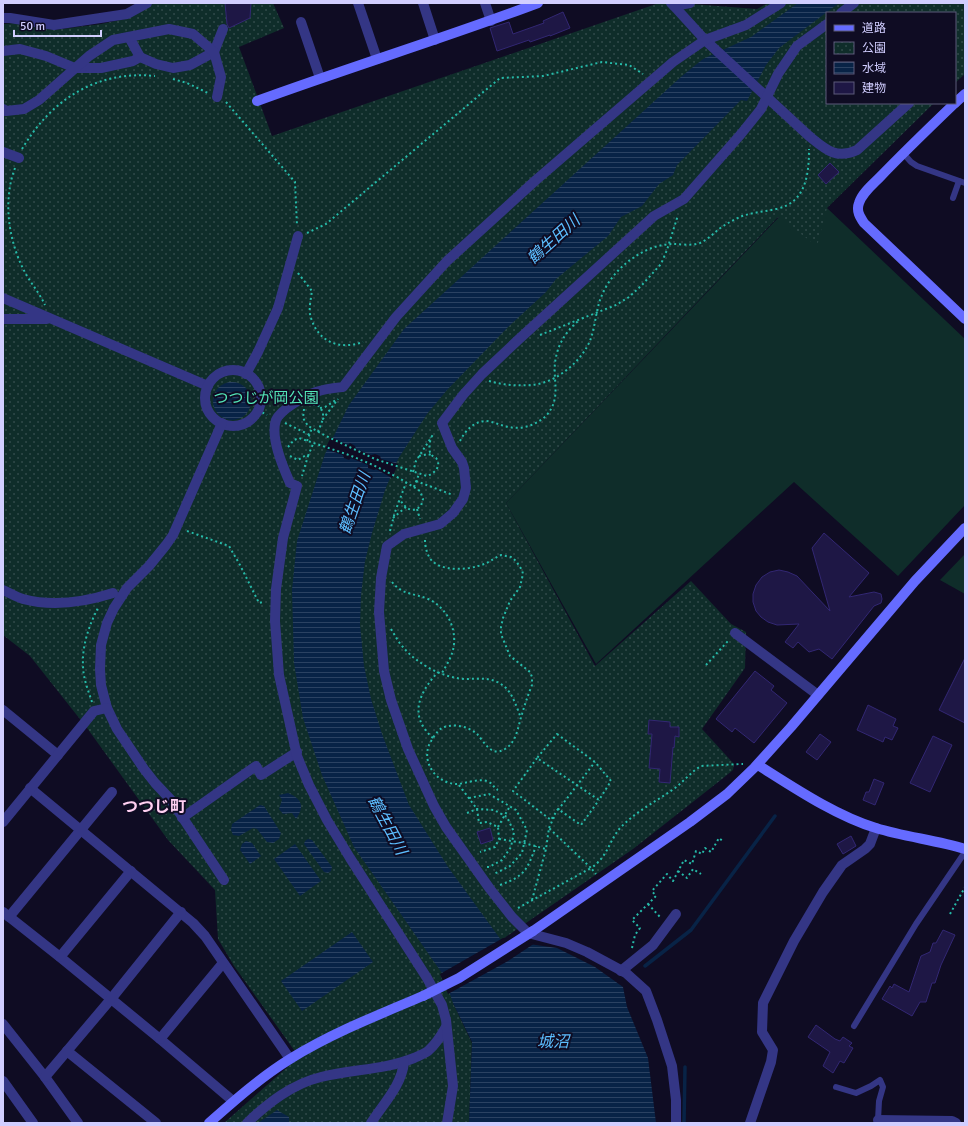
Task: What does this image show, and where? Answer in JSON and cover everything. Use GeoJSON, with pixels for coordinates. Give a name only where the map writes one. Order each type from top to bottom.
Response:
{"type":"FeatureCollection","features":[{"type":"Feature","properties":{"kind":"street"},"geometry":{"type":"LineString","coordinates":[[3,18],[54,25],[127,14],[147,3]]}},
{"type":"Feature","properties":{"kind":"street"},"geometry":{"type":"LineString","coordinates":[[358,3],[377,59]]}},
{"type":"Feature","properties":{"kind":"street"},"geometry":{"type":"LineString","coordinates":[[423,3],[435,40]]}},
{"type":"Feature","properties":{"kind":"street"},"geometry":{"type":"LineString","coordinates":[[485,3],[491,21]]}},
{"type":"Feature","properties":{"kind":"street"},"geometry":{"type":"LineString","coordinates":[[257,101],[320,78],[491,21],[538,3]]}},
{"type":"Feature","properties":{"kind":"street"},"geometry":{"type":"LineString","coordinates":[[672,4],[690,3]]}},
{"type":"Feature","properties":{"kind":"street"},"geometry":{"type":"LineString","coordinates":[[447,1123],[453,1086],[442,1005],[427,978],[366,883],[328,820],[309,785],[296,752],[279,674],[275,621],[276,589],[283,538],[297,486],[290,482],[280,459],[275,429],[276,419],[286,408],[306,396],[316,392],[343,387],[396,317],[447,261],[536,180],[672,62],[707,43],[746,25],[780,3]]}},
{"type":"Feature","properties":{"kind":"street"},"geometry":{"type":"LineString","coordinates":[[842,12],[854,3]]}},
{"type":"Feature","properties":{"kind":"street"},"geometry":{"type":"LineString","coordinates":[[672,4],[707,43],[808,136],[826,150],[842,154],[853,152],[862,146],[908,104]]}},
{"type":"Feature","properties":{"kind":"street"},"geometry":{"type":"LineString","coordinates":[[301,22],[320,78]]}},
{"type":"Feature","properties":{"kind":"street"},"geometry":{"type":"LineString","coordinates":[[676,1123],[676,1100],[672,1066],[646,991],[621,971],[587,952],[566,943],[528,933],[509,914],[490,890],[446,827],[434,806],[408,749],[384,671],[379,612],[383,570],[388,546],[404,534],[440,524],[457,509],[463,499],[466,488],[462,462],[447,437],[442,423],[463,395],[478,378],[518,340],[654,216],[684,199],[761,109],[764,94],[797,46],[826,25]]}},
{"type":"Feature","properties":{"kind":"street"},"geometry":{"type":"LineString","coordinates":[[4,112],[24,109],[39,100],[89,56],[113,40],[169,29],[193,34],[214,52],[221,77],[217,97]]}},
{"type":"Feature","properties":{"kind":"street"},"geometry":{"type":"LineString","coordinates":[[129,37],[140,57],[156,64],[173,68],[190,65],[214,52],[223,29]]}},
{"type":"Feature","properties":{"kind":"street"},"geometry":{"type":"LineString","coordinates":[[3,51],[20,49],[46,56],[75,68],[101,68],[133,61],[140,57]]}},
{"type":"Feature","properties":{"kind":"street"},"geometry":{"type":"LineString","coordinates":[[955,104],[903,153],[864,194],[858,204],[858,209],[860,217],[864,223],[965,319]]}},
{"type":"Feature","properties":{"kind":"street"},"geometry":{"type":"LineString","coordinates":[[3,152],[19,158]]}},
{"type":"Feature","properties":{"kind":"street"},"geometry":{"type":"LineString","coordinates":[[246,374],[278,308],[298,236]]}},
{"type":"Feature","properties":{"kind":"street"},"geometry":{"type":"LineString","coordinates":[[3,298],[208,386]]}},
{"type":"Feature","properties":{"kind":"street"},"geometry":{"type":"LineString","coordinates":[[3,319],[52,319]]}},
{"type":"Feature","properties":{"kind":"street"},"geometry":{"type":"LineString","coordinates":[[227,371],[237,371],[246,374],[254,380],[259,389],[260,399],[258,410],[249,420],[240,425],[231,426],[222,423],[214,418],[208,410],[206,401],[208,386],[218,375],[227,371]]}},
{"type":"Feature","properties":{"kind":"street"},"geometry":{"type":"LineString","coordinates":[[222,423],[176,527],[166,545],[150,566],[132,582],[114,608],[107,623],[101,645],[100,669],[102,692],[111,719],[155,783],[171,800],[224,880]]}},
{"type":"Feature","properties":{"kind":"street"},"geometry":{"type":"LineString","coordinates":[[209,1123],[253,1085],[290,1059],[346,1029],[423,996],[459,978],[533,931],[690,822],[726,794],[756,767],[915,581],[965,528]]}},
{"type":"Feature","properties":{"kind":"street"},"geometry":{"type":"LineString","coordinates":[[3,590],[22,598],[55,602],[88,600],[113,593]]}},
{"type":"Feature","properties":{"kind":"street"},"geometry":{"type":"LineString","coordinates":[[735,633],[818,695]]}},
{"type":"Feature","properties":{"kind":"street"},"geometry":{"type":"LineString","coordinates":[[5,815],[30,788],[94,711],[107,708]]}},
{"type":"Feature","properties":{"kind":"street"},"geometry":{"type":"LineString","coordinates":[[3,710],[58,755]]}},
{"type":"Feature","properties":{"kind":"street"},"geometry":{"type":"LineString","coordinates":[[182,818],[256,766],[262,775],[296,752]]}},
{"type":"Feature","properties":{"kind":"street"},"geometry":{"type":"LineString","coordinates":[[756,767],[849,818],[876,828],[944,843],[965,851]]}},
{"type":"Feature","properties":{"kind":"street"},"geometry":{"type":"LineString","coordinates":[[30,788],[181,912],[205,936],[290,1059]]}},
{"type":"Feature","properties":{"kind":"street"},"geometry":{"type":"LineString","coordinates":[[112,792],[81,830],[6,915],[160,1039],[233,1102]]}},
{"type":"Feature","properties":{"kind":"street"},"geometry":{"type":"LineString","coordinates":[[750,1123],[771,1062],[773,1050],[762,1032],[763,1003],[794,941],[823,892],[842,865],[870,844],[876,828]]}},
{"type":"Feature","properties":{"kind":"street"},"geometry":{"type":"LineString","coordinates":[[60,957],[131,871]]}},
{"type":"Feature","properties":{"kind":"street"},"geometry":{"type":"LineString","coordinates":[[45,1077],[111,999],[181,912]]}},
{"type":"Feature","properties":{"kind":"street"},"geometry":{"type":"LineString","coordinates":[[621,971],[653,945],[676,914]]}},
{"type":"Feature","properties":{"kind":"street"},"geometry":{"type":"LineString","coordinates":[[160,1039],[223,963]]}},
{"type":"Feature","properties":{"kind":"street"},"geometry":{"type":"LineString","coordinates":[[3,1024],[45,1077],[78,1123]]}},
{"type":"Feature","properties":{"kind":"street"},"geometry":{"type":"LineString","coordinates":[[247,1123],[281,1095],[302,1084],[321,1077],[404,1062],[427,1052],[436,1043],[446,1027]]}},
{"type":"Feature","properties":{"kind":"street"},"geometry":{"type":"LineString","coordinates":[[67,1051],[156,1123]]}},
{"type":"Feature","properties":{"kind":"street"},"geometry":{"type":"LineString","coordinates":[[371,1123],[399,1081],[403,1073],[404,1062]]}},
{"type":"Feature","properties":{"kind":"street"},"geometry":{"type":"LineString","coordinates":[[3,1081],[33,1123]]}},
{"type":"Feature","properties":{"kind":"street"},"geometry":{"type":"LineString","coordinates":[[884,1121],[952,1121],[956,1123]]}},
{"type":"Feature","properties":{"kind":"lane"},"geometry":{"type":"LineString","coordinates":[[903,153],[917,166],[962,182],[953,198]]}},
{"type":"Feature","properties":{"kind":"lane"},"geometry":{"type":"LineString","coordinates":[[854,1026],[916,924],[965,851]]}},
{"type":"Feature","properties":{"kind":"lane"},"geometry":{"type":"LineString","coordinates":[[836,1087],[856,1093],[880,1080],[883,1087],[879,1101],[884,1121]]}},
{"type":"Feature","properties":{"kind":"path"},"geometry":{"type":"LineString","coordinates":[[228,102],[295,182],[298,236],[326,224],[500,78],[543,76],[602,62],[629,65],[652,80]]}},
{"type":"Feature","properties":{"kind":"path"},"geometry":{"type":"LineString","coordinates":[[40,294],[27,276],[18,257],[11,236],[9,214],[10,192],[14,171],[32,132],[46,115],[81,89],[101,81],[123,76],[159,76]]}},
{"type":"Feature","properties":{"kind":"path"},"geometry":{"type":"LineString","coordinates":[[173,79],[187,83],[207,92]]}},
{"type":"Feature","properties":{"kind":"path"},"geometry":{"type":"LineString","coordinates":[[478,378],[506,385],[533,385],[555,376],[577,360],[585,350],[591,338],[600,300],[608,284],[625,264],[645,250],[669,244],[691,245],[700,243],[728,223],[741,216],[778,209],[791,202],[799,195],[807,179],[809,164],[808,136]]}},
{"type":"Feature","properties":{"kind":"path"},"geometry":{"type":"LineString","coordinates":[[538,336],[616,306],[642,286],[661,264],[684,199]]}},
{"type":"Feature","properties":{"kind":"path"},"geometry":{"type":"LineString","coordinates":[[291,265],[312,290],[310,305],[311,317],[319,333],[327,340],[334,344],[343,346],[354,345],[382,335]]}},
{"type":"Feature","properties":{"kind":"path"},"geometry":{"type":"LineString","coordinates":[[456,454],[466,432],[472,425],[485,421],[516,428],[525,427],[538,421],[550,410],[556,392],[555,364],[559,346],[567,332],[579,320]]}},
{"type":"Feature","properties":{"kind":"path"},"geometry":{"type":"LineString","coordinates":[[318,432],[323,419],[338,398],[325,407],[320,408]]}},
{"type":"Feature","properties":{"kind":"path"},"geometry":{"type":"LineString","coordinates":[[323,419],[323,412],[318,405],[307,406],[304,409],[303,418],[308,426],[318,432],[351,449],[375,459],[427,476],[435,472],[438,468],[437,460],[431,455],[431,437]]}},
{"type":"Feature","properties":{"kind":"path"},"geometry":{"type":"LineString","coordinates":[[276,419],[310,435]]}},
{"type":"Feature","properties":{"kind":"path"},"geometry":{"type":"LineString","coordinates":[[412,472],[419,456],[442,423]]}},
{"type":"Feature","properties":{"kind":"path"},"geometry":{"type":"LineString","coordinates":[[308,441],[312,428]]}},
{"type":"Feature","properties":{"kind":"path"},"geometry":{"type":"LineString","coordinates":[[308,456],[306,455],[298,460],[292,458],[287,451],[290,444],[299,438],[349,455],[399,478],[406,484],[420,491],[422,495],[421,506],[414,510],[410,510],[400,500]]}},
{"type":"Feature","properties":{"kind":"path"},"geometry":{"type":"LineString","coordinates":[[297,486],[305,470],[308,456],[313,444]]}},
{"type":"Feature","properties":{"kind":"path"},"geometry":{"type":"LineString","coordinates":[[349,455],[351,449]]}},
{"type":"Feature","properties":{"kind":"path"},"geometry":{"type":"LineString","coordinates":[[419,456],[431,455]]}},
{"type":"Feature","properties":{"kind":"path"},"geometry":{"type":"LineString","coordinates":[[373,465],[375,459]]}},
{"type":"Feature","properties":{"kind":"path"},"geometry":{"type":"LineString","coordinates":[[414,487],[419,474]]}},
{"type":"Feature","properties":{"kind":"path"},"geometry":{"type":"LineString","coordinates":[[416,481],[463,499]]}},
{"type":"Feature","properties":{"kind":"path"},"geometry":{"type":"LineString","coordinates":[[388,546],[392,519],[406,484]]}},
{"type":"Feature","properties":{"kind":"path"},"geometry":{"type":"LineString","coordinates":[[392,519],[406,507]]}},
{"type":"Feature","properties":{"kind":"path"},"geometry":{"type":"LineString","coordinates":[[176,527],[228,546],[240,565],[259,603],[263,602]]}},
{"type":"Feature","properties":{"kind":"path"},"geometry":{"type":"LineString","coordinates":[[423,529],[425,546],[428,554],[432,560],[438,564],[454,568],[470,568],[486,563],[501,555],[511,556],[522,570],[522,581],[520,587],[510,601],[501,627],[501,634],[510,656],[530,672],[532,677],[532,685],[516,736],[511,745],[501,751],[485,746],[477,734],[459,726],[442,729],[433,738],[427,758],[431,770],[442,780],[455,784],[470,781],[489,782],[498,790]]}},
{"type":"Feature","properties":{"kind":"path"},"geometry":{"type":"LineString","coordinates":[[383,570],[398,588],[409,594],[428,599],[446,613],[453,631],[454,639],[451,656],[442,673]]}},
{"type":"Feature","properties":{"kind":"path"},"geometry":{"type":"LineString","coordinates":[[379,612],[404,648],[419,662],[438,672],[456,678],[486,678],[498,682],[511,694],[521,718]]}},
{"type":"Feature","properties":{"kind":"path"},"geometry":{"type":"LineString","coordinates":[[706,665],[735,633]]}},
{"type":"Feature","properties":{"kind":"path"},"geometry":{"type":"LineString","coordinates":[[433,738],[426,732],[423,726],[419,713],[419,705],[423,690],[438,672]]}},
{"type":"Feature","properties":{"kind":"path"},"geometry":{"type":"LineString","coordinates":[[558,809],[581,825],[611,781],[595,762],[557,734],[537,758],[514,791],[551,820],[558,809],[576,784],[595,762]]}},
{"type":"Feature","properties":{"kind":"path"},"geometry":{"type":"LineString","coordinates":[[537,758],[599,800]]}},
{"type":"Feature","properties":{"kind":"path"},"geometry":{"type":"LineString","coordinates":[[509,914],[592,868],[600,862],[620,828],[648,805],[679,785],[701,766],[740,764],[756,767]]}},
{"type":"Feature","properties":{"kind":"path"},"geometry":{"type":"LineString","coordinates":[[459,786],[477,809],[480,823],[492,823],[498,827]]}},
{"type":"Feature","properties":{"kind":"path"},"geometry":{"type":"LineString","coordinates":[[469,798],[489,794],[516,810],[527,830],[522,853],[510,866],[494,874]]}},
{"type":"Feature","properties":{"kind":"path"},"geometry":{"type":"LineString","coordinates":[[480,852],[495,847],[499,839],[498,827],[510,806]]}},
{"type":"Feature","properties":{"kind":"path"},"geometry":{"type":"LineString","coordinates":[[467,813],[477,809],[494,810],[507,817],[514,832],[511,847],[502,860],[489,867],[487,866]]}},
{"type":"Feature","properties":{"kind":"path"},"geometry":{"type":"LineString","coordinates":[[532,900],[546,849],[549,828],[558,809]]}},
{"type":"Feature","properties":{"kind":"path"},"geometry":{"type":"LineString","coordinates":[[549,828],[592,868],[597,875]]}},
{"type":"Feature","properties":{"kind":"path"},"geometry":{"type":"LineString","coordinates":[[631,952],[635,935],[640,928],[632,920],[656,896],[652,891],[667,874],[673,881],[684,860],[692,864],[696,851],[702,854],[705,848],[712,852],[719,838],[724,842]]}},
{"type":"Feature","properties":{"kind":"path"},"geometry":{"type":"LineString","coordinates":[[499,839],[524,843],[546,849]]}},
{"type":"Feature","properties":{"kind":"path"},"geometry":{"type":"LineString","coordinates":[[490,890],[515,880],[528,867],[536,846]]}},
{"type":"Feature","properties":{"kind":"path"},"geometry":{"type":"LineString","coordinates":[[678,870],[687,878],[693,869],[701,874]]}},
{"type":"Feature","properties":{"kind":"path"},"geometry":{"type":"LineString","coordinates":[[950,914],[965,887]]}},
{"type":"Feature","properties":{"kind":"green space","name":"つつじが岡公園"},"geometry":{"type":"Polygon","coordinates":[[[154,3],[273,3],[284,28],[239,47],[272,136],[659,3],[757,9],[768,3],[965,3],[965,74],[956,82],[956,12],[826,12],[826,104],[933,104],[827,208],[817,246],[778,217],[506,503],[595,666],[691,581],[731,624],[746,632],[745,668],[702,729],[734,764],[733,770],[633,849],[487,950],[453,1003],[472,1043],[469,1123],[224,1123],[299,1057],[234,966],[218,939],[215,890],[168,840],[87,728],[30,656],[3,635],[3,24],[15,23],[54,30],[101,24],[129,18],[154,3]]]}},
{"type":"Feature","properties":{"kind":"green space"},"geometry":{"type":"Polygon","coordinates":[[[827,208],[965,339],[965,505],[898,576],[794,482],[596,664],[506,503],[779,217],[827,208]]]}},
{"type":"Feature","properties":{"kind":"green space"},"geometry":{"type":"Polygon","coordinates":[[[965,554],[965,594],[940,580],[965,554]]]}},
{"type":"Feature","properties":{"kind":"water"},"geometry":{"type":"Polygon","coordinates":[[[798,3],[839,3],[779,48],[766,65],[747,101],[741,100],[677,165],[673,175],[659,184],[642,206],[621,217],[608,236],[556,279],[546,292],[508,327],[447,390],[427,414],[398,459],[385,490],[372,533],[365,561],[361,595],[360,625],[364,666],[371,699],[382,734],[409,805],[448,867],[501,940],[557,948],[595,967],[623,987],[627,1007],[648,1058],[656,1123],[469,1123],[472,1042],[453,1003],[444,976],[354,847],[322,775],[303,718],[294,663],[292,590],[297,541],[325,454],[349,405],[404,329],[682,76],[703,59],[751,37],[798,3]]]}},
{"type":"Feature","properties":{"kind":"water"},"geometry":{"type":"Polygon","coordinates":[[[232,382],[242,385],[248,391],[251,401],[248,411],[242,417],[232,420],[222,417],[216,411],[213,401],[216,391],[222,385],[232,382]]]}},
{"type":"Feature","properties":{"kind":"water"},"geometry":{"type":"Polygon","coordinates":[[[288,793],[293,795],[301,803],[301,810],[296,819],[292,813],[283,814],[279,809],[282,800],[279,795],[288,793]]]}},
{"type":"Feature","properties":{"kind":"water"},"geometry":{"type":"Polygon","coordinates":[[[260,805],[264,806],[281,833],[279,839],[273,843],[267,842],[257,829],[253,828],[239,836],[233,835],[231,830],[232,824],[260,805]]]}},
{"type":"Feature","properties":{"kind":"water"},"geometry":{"type":"Polygon","coordinates":[[[308,839],[312,840],[332,867],[331,871],[328,873],[324,872],[304,844],[308,839]]]}},
{"type":"Feature","properties":{"kind":"water"},"geometry":{"type":"Polygon","coordinates":[[[246,841],[252,843],[261,856],[250,864],[240,850],[242,844],[246,841]]]}},
{"type":"Feature","properties":{"kind":"water"},"geometry":{"type":"Polygon","coordinates":[[[295,844],[321,881],[300,896],[274,859],[295,844]]]}},
{"type":"Feature","properties":{"kind":"water"},"geometry":{"type":"Polygon","coordinates":[[[352,932],[373,962],[302,1011],[281,981],[352,932]]]}},
{"type":"Feature","properties":{"kind":"water"},"geometry":{"type":"Polygon","coordinates":[[[277,1110],[289,1117],[289,1123],[258,1123],[277,1110]]]}},
{"type":"Feature","properties":{"kind":"pier"},"geometry":{"type":"Polygon","coordinates":[[[331,437],[348,445],[350,443],[355,446],[356,449],[371,455],[375,454],[380,456],[381,459],[398,464],[392,478],[376,469],[374,470],[368,468],[368,465],[351,458],[349,460],[344,458],[343,455],[325,449],[331,437]]]}},
{"type":"Feature","properties":{"kind":"pier"},"geometry":{"type":"Polygon","coordinates":[[[503,938],[535,943],[508,961],[448,994],[440,974],[503,938]]]}},
{"type":"Feature","properties":{"kind":"building"},"geometry":{"type":"Polygon","coordinates":[[[225,3],[251,3],[250,18],[229,28],[227,24],[225,3]]]}},
{"type":"Feature","properties":{"kind":"building"},"geometry":{"type":"Polygon","coordinates":[[[563,12],[570,28],[550,36],[530,42],[529,40],[497,51],[490,28],[509,22],[513,34],[544,23],[543,21],[563,12]]]}},
{"type":"Feature","properties":{"kind":"building"},"geometry":{"type":"Polygon","coordinates":[[[830,163],[839,172],[826,184],[818,175],[830,163]]]}},
{"type":"Feature","properties":{"kind":"building"},"geometry":{"type":"Polygon","coordinates":[[[824,533],[869,573],[849,597],[874,592],[881,594],[882,599],[881,603],[874,606],[832,659],[819,649],[809,652],[798,642],[793,648],[785,642],[799,624],[777,625],[768,622],[756,611],[753,602],[753,594],[756,585],[762,577],[770,572],[779,570],[797,576],[830,611],[812,548],[824,533]]]}},
{"type":"Feature","properties":{"kind":"building"},"geometry":{"type":"Polygon","coordinates":[[[965,658],[965,723],[939,710],[965,658]]]}},
{"type":"Feature","properties":{"kind":"building"},"geometry":{"type":"Polygon","coordinates":[[[755,671],[774,686],[771,690],[787,703],[754,743],[735,728],[732,732],[716,719],[755,671]]]}},
{"type":"Feature","properties":{"kind":"building"},"geometry":{"type":"Polygon","coordinates":[[[868,705],[896,719],[893,726],[898,728],[892,740],[885,737],[883,742],[857,730],[868,705]]]}},
{"type":"Feature","properties":{"kind":"building"},"geometry":{"type":"Polygon","coordinates":[[[649,720],[670,722],[670,727],[679,727],[679,737],[675,736],[674,748],[673,747],[670,783],[659,782],[660,769],[649,768],[652,734],[648,734],[649,720]]]}},
{"type":"Feature","properties":{"kind":"building"},"geometry":{"type":"Polygon","coordinates":[[[820,734],[831,742],[817,760],[806,752],[820,734]]]}},
{"type":"Feature","properties":{"kind":"building"},"geometry":{"type":"Polygon","coordinates":[[[933,736],[952,745],[930,792],[910,783],[933,736]]]}},
{"type":"Feature","properties":{"kind":"building"},"geometry":{"type":"Polygon","coordinates":[[[874,779],[884,783],[875,805],[863,800],[866,792],[869,792],[874,779]]]}},
{"type":"Feature","properties":{"kind":"building"},"geometry":{"type":"Polygon","coordinates":[[[490,828],[493,840],[481,844],[477,832],[490,828]]]}},
{"type":"Feature","properties":{"kind":"building"},"geometry":{"type":"Polygon","coordinates":[[[851,836],[856,846],[843,854],[837,844],[851,836]]]}},
{"type":"Feature","properties":{"kind":"building"},"geometry":{"type":"Polygon","coordinates":[[[943,930],[955,935],[941,965],[935,983],[932,983],[926,1002],[920,1002],[912,1016],[882,999],[890,986],[892,988],[894,984],[909,992],[921,956],[930,952],[933,943],[936,943],[943,930]]]}},
{"type":"Feature","properties":{"kind":"building"},"geometry":{"type":"Polygon","coordinates":[[[816,1025],[835,1039],[840,1041],[843,1037],[852,1043],[849,1046],[853,1048],[844,1063],[840,1061],[833,1073],[823,1066],[830,1052],[808,1037],[816,1025]]]}},
{"type":"Feature","properties":{"kind":"waterway"},"geometry":{"type":"LineString","coordinates":[[645,966],[691,930],[775,816]]}},
{"type":"Feature","properties":{"kind":"waterway"},"geometry":{"type":"LineString","coordinates":[[684,1123],[685,1067]]}},
{"type":"Feature","properties":{"kind":"district","name":"つつじ町"},"geometry":{"type":"Point","coordinates":[154,806]}},
{"type":"Feature","properties":{"kind":"water label","name":"鶴生田川"},"geometry":{"type":"Point","coordinates":[553,239]}},
{"type":"Feature","properties":{"kind":"water label","name":"鶴生田川"},"geometry":{"type":"Point","coordinates":[354,503]}},
{"type":"Feature","properties":{"kind":"water label","name":"鶴生田川"},"geometry":{"type":"Point","coordinates":[388,825]}},
{"type":"Feature","properties":{"kind":"water label","name":"城沼"},"geometry":{"type":"Point","coordinates":[553,1041]}}]}
